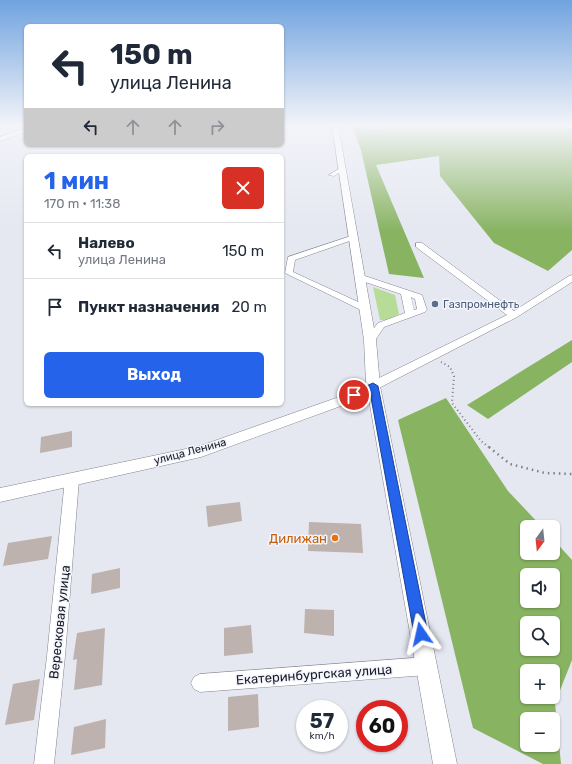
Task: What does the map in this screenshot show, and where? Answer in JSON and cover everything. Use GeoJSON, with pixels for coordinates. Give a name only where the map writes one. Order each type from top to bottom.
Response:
{"type":"FeatureCollection","features":[{"type":"Feature","properties":{"kind":"main road"},"geometry":{"type":"LineString","coordinates":[[341,161],[370,340],[373,386],[445,764]]}},
{"type":"Feature","properties":{"kind":"main road","name":"улица Ленина"},"geometry":{"type":"LineString","coordinates":[[0,495],[201,451],[344,400],[373,386]]}},
{"type":"Feature","properties":{"kind":"street"},"geometry":{"type":"LineString","coordinates":[[332,175],[342,169]]}},
{"type":"Feature","properties":{"kind":"street"},"geometry":{"type":"LineString","coordinates":[[353,236],[291,259],[289,273],[364,308]]}},
{"type":"Feature","properties":{"kind":"street"},"geometry":{"type":"LineString","coordinates":[[420,245],[514,315]]}},
{"type":"Feature","properties":{"kind":"street"},"geometry":{"type":"LineString","coordinates":[[359,277],[419,297],[422,310],[381,325],[370,340]]}},
{"type":"Feature","properties":{"kind":"street"},"geometry":{"type":"LineString","coordinates":[[373,386],[514,315],[572,278]]}},
{"type":"Feature","properties":{"kind":"street"},"geometry":{"type":"LineString","coordinates":[[405,292],[410,314]]}},
{"type":"Feature","properties":{"kind":"street","name":"Вересковая улица"},"geometry":{"type":"LineString","coordinates":[[44,764],[56,656],[72,479]]}},
{"type":"Feature","properties":{"kind":"street","name":"Екатеринбургская улица"},"geometry":{"type":"LineString","coordinates":[[200,683],[427,666]]}},
{"type":"Feature","properties":{"kind":"path"},"geometry":{"type":"LineString","coordinates":[[431,357],[450,367],[454,376],[452,403],[481,441],[510,464],[545,473],[572,474]]}},
{"type":"Feature","properties":{"kind":"green space"},"geometry":{"type":"Polygon","coordinates":[[[363,161],[406,161],[376,165],[424,278],[389,274],[363,161]]]}},
{"type":"Feature","properties":{"kind":"green space"},"geometry":{"type":"Polygon","coordinates":[[[439,161],[572,161],[572,250],[548,271],[494,243],[440,176],[439,161]]]}},
{"type":"Feature","properties":{"kind":"green space"},"geometry":{"type":"Polygon","coordinates":[[[373,287],[395,295],[399,314],[387,320],[380,320],[373,287]]]}},
{"type":"Feature","properties":{"kind":"green space"},"geometry":{"type":"Polygon","coordinates":[[[572,340],[572,362],[488,419],[467,405],[572,340]]]}},
{"type":"Feature","properties":{"kind":"green space"},"geometry":{"type":"Polygon","coordinates":[[[446,398],[508,491],[535,520],[520,520],[520,560],[560,560],[560,547],[572,560],[572,660],[560,690],[560,664],[520,664],[520,704],[555,704],[556,712],[520,712],[520,752],[560,752],[561,764],[543,764],[473,728],[398,420],[446,398]]]}},
{"type":"Feature","properties":{"kind":"building"},"geometry":{"type":"Polygon","coordinates":[[[72,431],[72,447],[40,453],[41,437],[72,431]]]}},
{"type":"Feature","properties":{"kind":"building"},"geometry":{"type":"Polygon","coordinates":[[[240,502],[242,521],[208,527],[206,506],[240,502]]]}},
{"type":"Feature","properties":{"kind":"building","name":"Дилижан"},"geometry":{"type":"Polygon","coordinates":[[[309,522],[361,524],[363,553],[308,551],[309,522]]]}},
{"type":"Feature","properties":{"kind":"building"},"geometry":{"type":"Polygon","coordinates":[[[52,536],[48,559],[3,566],[8,543],[52,536]]]}},
{"type":"Feature","properties":{"kind":"building"},"geometry":{"type":"Polygon","coordinates":[[[120,568],[120,588],[91,594],[92,574],[120,568]]]}},
{"type":"Feature","properties":{"kind":"building"},"geometry":{"type":"Polygon","coordinates":[[[305,609],[334,610],[334,636],[304,633],[305,609]]]}},
{"type":"Feature","properties":{"kind":"building"},"geometry":{"type":"Polygon","coordinates":[[[251,625],[253,653],[224,656],[224,628],[251,625]]]}},
{"type":"Feature","properties":{"kind":"building"},"geometry":{"type":"Polygon","coordinates":[[[105,628],[102,685],[74,690],[77,659],[73,660],[77,633],[105,628]]]}},
{"type":"Feature","properties":{"kind":"building"},"geometry":{"type":"Polygon","coordinates":[[[40,679],[34,720],[5,725],[13,684],[40,679]]]}},
{"type":"Feature","properties":{"kind":"building"},"geometry":{"type":"Polygon","coordinates":[[[258,694],[259,727],[228,731],[228,697],[258,694]]]}},
{"type":"Feature","properties":{"kind":"building"},"geometry":{"type":"Polygon","coordinates":[[[106,719],[105,748],[71,755],[74,727],[106,719]]]}},
{"type":"Feature","properties":{"kind":"place","name":"Газпромнефть"},"geometry":{"type":"Point","coordinates":[435,304]}},
{"type":"Feature","properties":{"kind":"place","name":"Дилижан"},"geometry":{"type":"Point","coordinates":[335,538]}},
{"type":"Feature","properties":{"kind":"route"},"geometry":{"type":"LineString","coordinates":[[354,395],[373,386],[421,634]]}}]}
